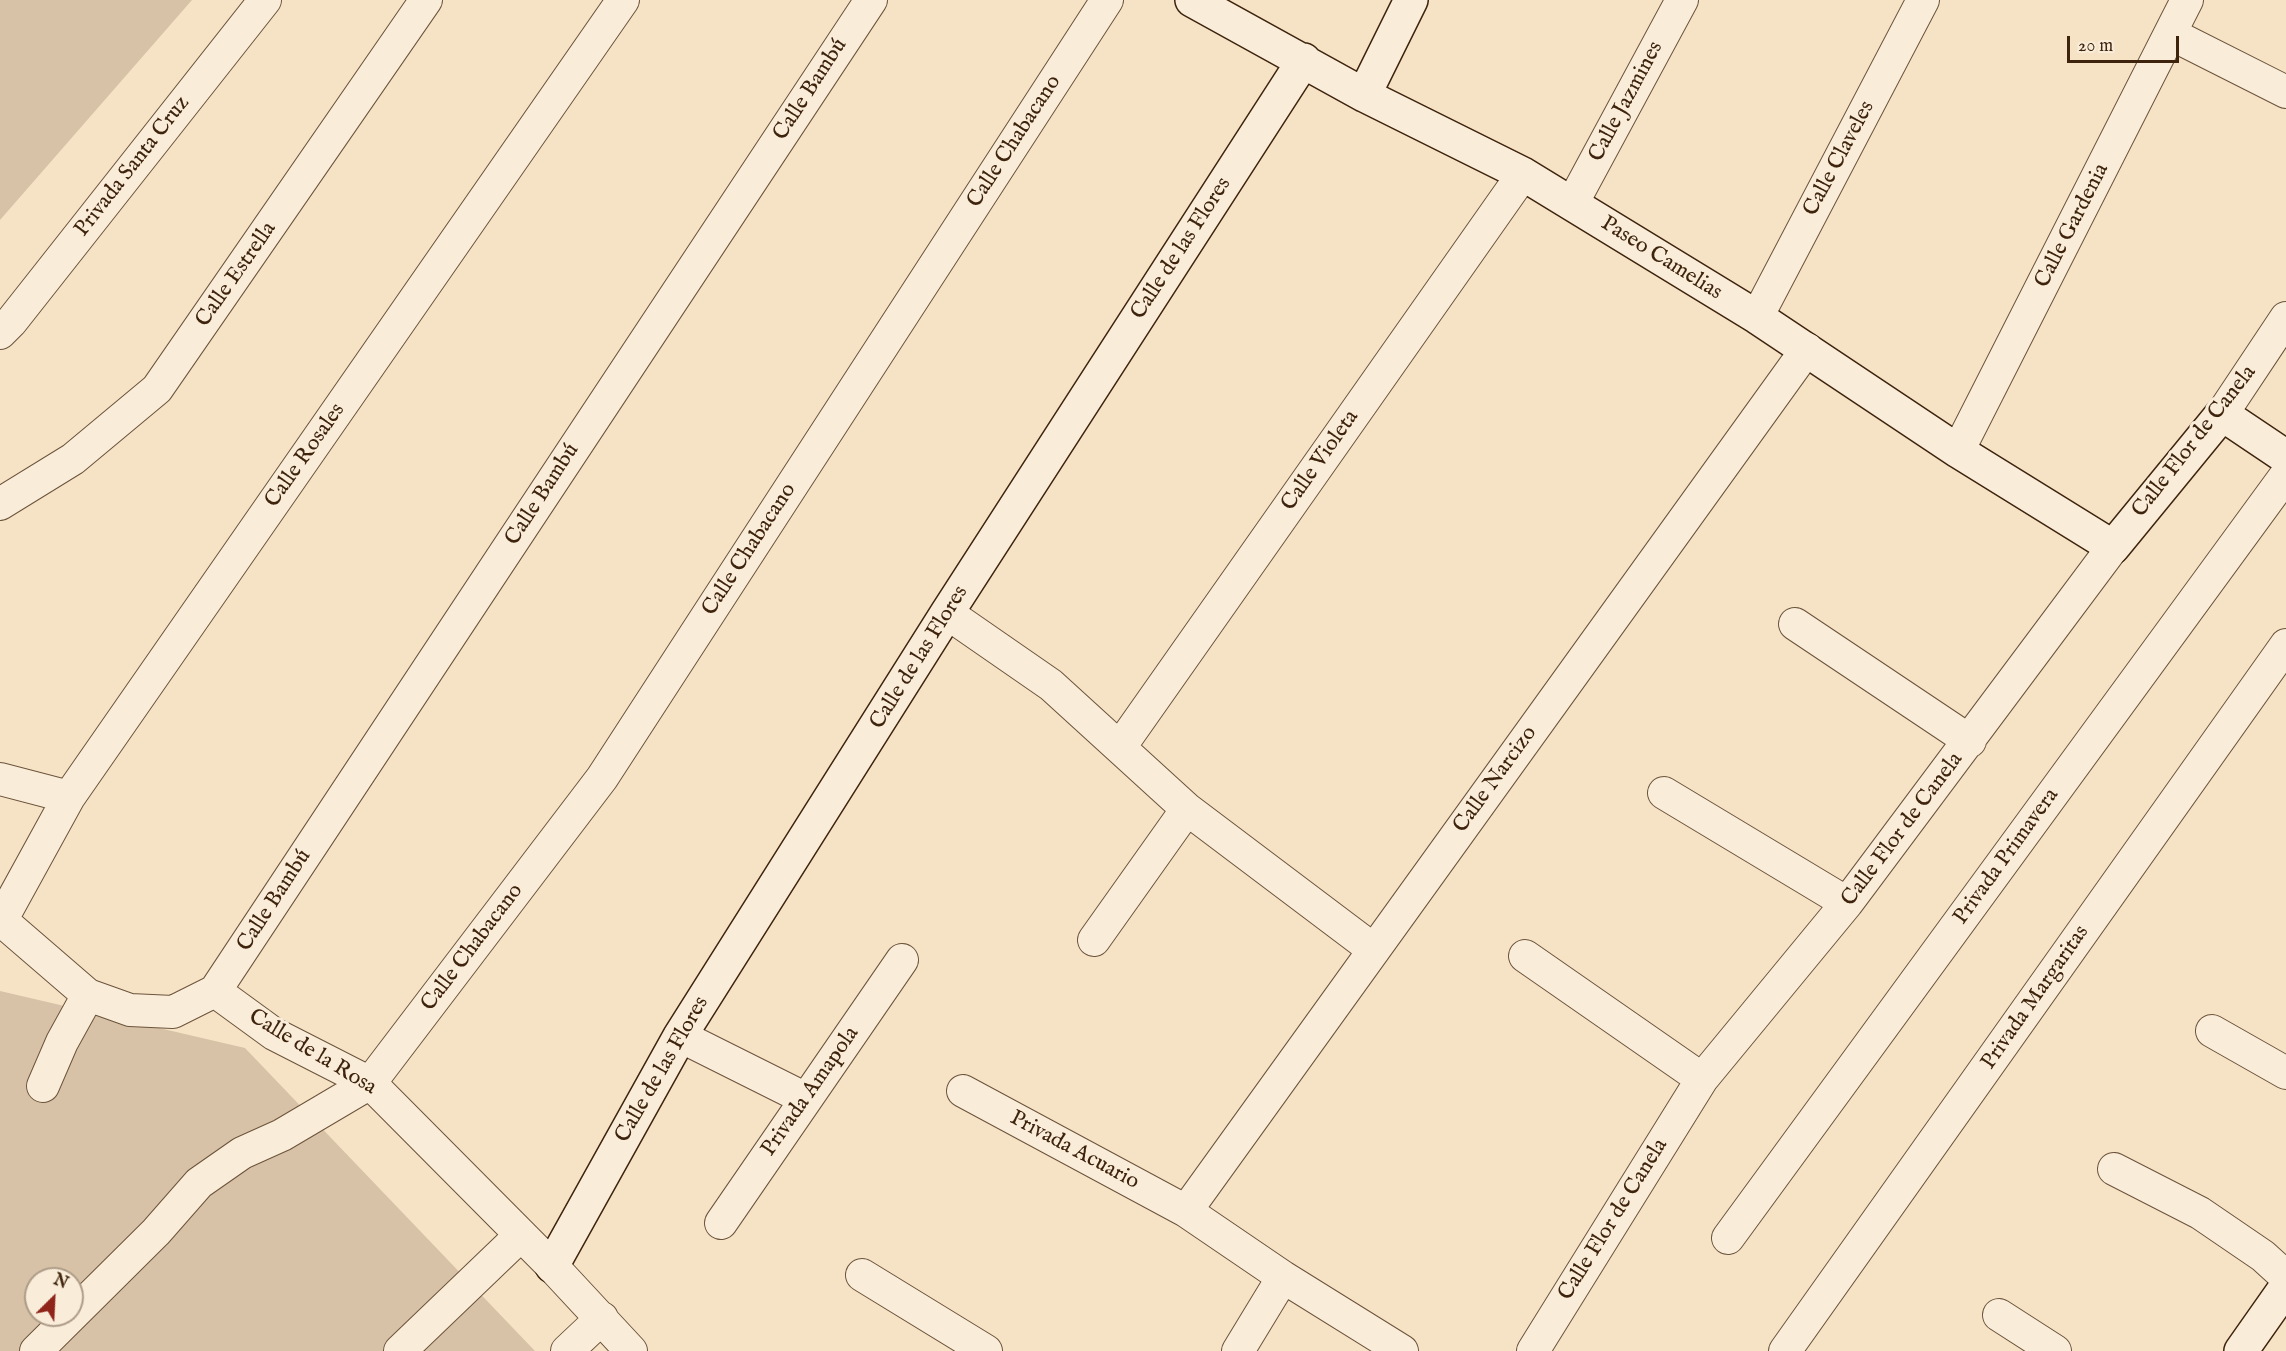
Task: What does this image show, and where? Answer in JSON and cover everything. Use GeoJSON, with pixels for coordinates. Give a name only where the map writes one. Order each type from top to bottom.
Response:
{"type":"FeatureCollection","features":[{"type":"Feature","properties":{"kind":"street","name":"Privada Santa Cruz"},"geometry":{"type":"LineString","coordinates":[[0,333],[19,313],[265,0]]}},
{"type":"Feature","properties":{"kind":"street","name":"Calle Estrella"},"geometry":{"type":"LineString","coordinates":[[0,504],[73,459],[158,389],[426,0]]}},
{"type":"Feature","properties":{"kind":"street","name":"Calle Rosales"},"geometry":{"type":"LineString","coordinates":[[1,919],[69,797],[623,0]]}},
{"type":"Feature","properties":{"kind":"street","name":"Calle Bambú"},"geometry":{"type":"LineString","coordinates":[[215,991],[871,0]]}},
{"type":"Feature","properties":{"kind":"street","name":"Calle Chabacano"},"geometry":{"type":"LineString","coordinates":[[370,1083],[602,778],[1107,0]]}},
{"type":"Feature","properties":{"kind":"street","name":"Paseo Camelias"},"geometry":{"type":"LineString","coordinates":[[1192,0],[1364,95],[1523,174],[1757,317],[1958,450],[2113,547]]}},
{"type":"Feature","properties":{"kind":"street"},"geometry":{"type":"LineString","coordinates":[[1364,95],[1412,0]]}},
{"type":"Feature","properties":{"kind":"street","name":"Calle Jazmines"},"geometry":{"type":"LineString","coordinates":[[1572,204],[1682,0]]}},
{"type":"Feature","properties":{"kind":"street","name":"Calle Claveles"},"geometry":{"type":"LineString","coordinates":[[1757,317],[1923,0]]}},
{"type":"Feature","properties":{"kind":"street","name":"Calle Gardenia"},"geometry":{"type":"LineString","coordinates":[[1958,450],[2187,0]]}},
{"type":"Feature","properties":{"kind":"street"},"geometry":{"type":"LineString","coordinates":[[2171,34],[2286,92]]}},
{"type":"Feature","properties":{"kind":"street","name":"Calle de las Flores"},"geometry":{"type":"LineString","coordinates":[[552,1266],[680,1036],[947,613],[1304,60]]}},
{"type":"Feature","properties":{"kind":"street","name":"Calle Violeta"},"geometry":{"type":"LineString","coordinates":[[1119,747],[1523,174]]}},
{"type":"Feature","properties":{"kind":"street","name":"Calle Flor de Canela"},"geometry":{"type":"LineString","coordinates":[[1533,1351],[1702,1079],[1847,903],[2113,547],[2222,414],[2286,318]]}},
{"type":"Feature","properties":{"kind":"street","name":"Calle Narcizo"},"geometry":{"type":"LineString","coordinates":[[1186,1211],[1807,349]]}},
{"type":"Feature","properties":{"kind":"street"},"geometry":{"type":"LineString","coordinates":[[2222,414],[2286,457]]}},
{"type":"Feature","properties":{"kind":"street","name":"Privada Primavera"},"geometry":{"type":"LineString","coordinates":[[1728,1238],[2286,475]]}},
{"type":"Feature","properties":{"kind":"street"},"geometry":{"type":"LineString","coordinates":[[947,613],[1051,685],[1187,809],[1374,950]]}},
{"type":"Feature","properties":{"kind":"street"},"geometry":{"type":"LineString","coordinates":[[1795,624],[1970,741]]}},
{"type":"Feature","properties":{"kind":"street","name":"Privada Margaritas"},"geometry":{"type":"LineString","coordinates":[[1785,1351],[2286,645]]}},
{"type":"Feature","properties":{"kind":"street"},"geometry":{"type":"LineString","coordinates":[[0,779],[69,797]]}},
{"type":"Feature","properties":{"kind":"street"},"geometry":{"type":"LineString","coordinates":[[1664,793],[1847,903]]}},
{"type":"Feature","properties":{"kind":"street"},"geometry":{"type":"LineString","coordinates":[[1094,940],[1187,809]]}},
{"type":"Feature","properties":{"kind":"street"},"geometry":{"type":"LineString","coordinates":[[1,919],[88,995],[130,1010],[173,1012],[215,991]]}},
{"type":"Feature","properties":{"kind":"street"},"geometry":{"type":"LineString","coordinates":[[1525,956],[1702,1079]]}},
{"type":"Feature","properties":{"kind":"street","name":"Privada Amapola"},"geometry":{"type":"LineString","coordinates":[[721,1223],[902,960]]}},
{"type":"Feature","properties":{"kind":"street","name":"Calle de la Rosa"},"geometry":{"type":"LineString","coordinates":[[215,991],[274,1034],[370,1083],[552,1266],[631,1351]]}},
{"type":"Feature","properties":{"kind":"street"},"geometry":{"type":"LineString","coordinates":[[43,1086],[62,1042],[88,995]]}},
{"type":"Feature","properties":{"kind":"street"},"geometry":{"type":"LineString","coordinates":[[2212,1031],[2286,1073]]}},
{"type":"Feature","properties":{"kind":"street"},"geometry":{"type":"LineString","coordinates":[[680,1036],[806,1098]]}},
{"type":"Feature","properties":{"kind":"street"},"geometry":{"type":"LineString","coordinates":[[36,1351],[156,1232],[199,1183],[242,1153],[282,1135],[370,1083]]}},
{"type":"Feature","properties":{"kind":"street","name":"Privada Acuario"},"geometry":{"type":"LineString","coordinates":[[963,1091],[1186,1211]]}},
{"type":"Feature","properties":{"kind":"street"},"geometry":{"type":"LineString","coordinates":[[2114,1169],[2200,1213],[2263,1256],[2286,1277]]}},
{"type":"Feature","properties":{"kind":"street"},"geometry":{"type":"LineString","coordinates":[[1186,1211],[1284,1277],[1402,1351]]}},
{"type":"Feature","properties":{"kind":"street"},"geometry":{"type":"LineString","coordinates":[[400,1351],[521,1235]]}},
{"type":"Feature","properties":{"kind":"street"},"geometry":{"type":"LineString","coordinates":[[862,1275],[986,1351]]}},
{"type":"Feature","properties":{"kind":"street"},"geometry":{"type":"LineString","coordinates":[[1238,1351],[1284,1277]]}},
{"type":"Feature","properties":{"kind":"street"},"geometry":{"type":"LineString","coordinates":[[2241,1351],[2286,1287]]}},
{"type":"Feature","properties":{"kind":"street"},"geometry":{"type":"LineString","coordinates":[[1999,1315],[2055,1351]]}},
{"type":"Feature","properties":{"kind":"street"},"geometry":{"type":"LineString","coordinates":[[567,1351],[602,1318]]}},
{"type":"Feature","properties":{"kind":"shaded area"},"geometry":{"type":"Polygon","coordinates":[[[0,0],[192,0],[0,220],[0,0]]]}},
{"type":"Feature","properties":{"kind":"shaded area"},"geometry":{"type":"Polygon","coordinates":[[[0,991],[245,1048],[535,1351],[0,1351],[0,991]]]}}]}
